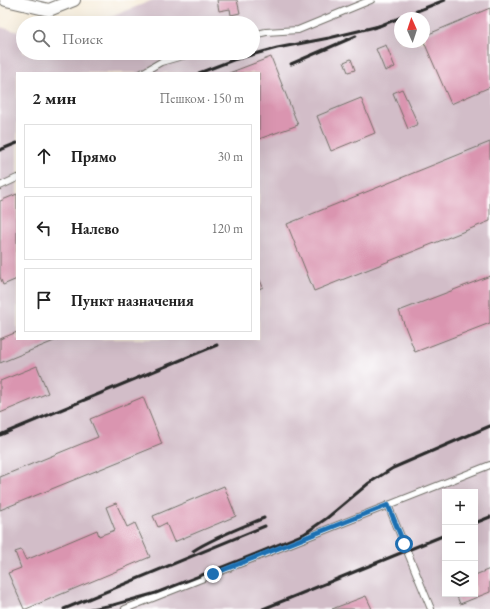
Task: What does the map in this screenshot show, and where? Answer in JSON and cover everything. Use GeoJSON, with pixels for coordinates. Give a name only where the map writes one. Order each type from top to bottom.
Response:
{"type":"FeatureCollection","features":[{"type":"Feature","properties":{"kind":"street"},"geometry":{"type":"LineString","coordinates":[[6,0],[49,10],[74,0]]}},
{"type":"Feature","properties":{"kind":"lane"},"geometry":{"type":"LineString","coordinates":[[260,33],[298,30],[371,0]]}},
{"type":"Feature","properties":{"kind":"lane"},"geometry":{"type":"LineString","coordinates":[[144,72],[161,62],[168,60]]}},
{"type":"Feature","properties":{"kind":"lane"},"geometry":{"type":"LineString","coordinates":[[0,186],[16,178]]}},
{"type":"Feature","properties":{"kind":"lane"},"geometry":{"type":"LineString","coordinates":[[125,609],[490,465]]}},
{"type":"Feature","properties":{"kind":"lane"},"geometry":{"type":"LineString","coordinates":[[388,505],[431,609]]}},
{"type":"Feature","properties":{"kind":"shaded area"},"geometry":{"type":"Polygon","coordinates":[[[153,0],[490,0],[490,609],[0,609],[0,27],[16,31],[16,60],[260,60],[260,16],[113,16],[153,0]]]}},
{"type":"Feature","properties":{"kind":"building"},"geometry":{"type":"Polygon","coordinates":[[[217,0],[237,0],[240,13],[231,15],[230,9],[219,11],[217,0]]]}},
{"type":"Feature","properties":{"kind":"building"},"geometry":{"type":"Polygon","coordinates":[[[490,8],[490,87],[451,104],[427,48],[430,48],[430,33],[490,8]]]}},
{"type":"Feature","properties":{"kind":"building"},"geometry":{"type":"Polygon","coordinates":[[[386,45],[395,67],[385,71],[376,49],[386,45]]]}},
{"type":"Feature","properties":{"kind":"building"},"geometry":{"type":"Polygon","coordinates":[[[271,57],[298,125],[260,139],[260,72],[232,72],[271,57]]]}},
{"type":"Feature","properties":{"kind":"building"},"geometry":{"type":"Polygon","coordinates":[[[351,59],[355,70],[348,72],[344,62],[351,59]]]}},
{"type":"Feature","properties":{"kind":"building"},"geometry":{"type":"Polygon","coordinates":[[[402,89],[418,124],[408,129],[393,93],[402,89]]]}},
{"type":"Feature","properties":{"kind":"building"},"geometry":{"type":"Polygon","coordinates":[[[361,98],[375,133],[331,151],[317,116],[361,98]]]}},
{"type":"Feature","properties":{"kind":"building"},"geometry":{"type":"Polygon","coordinates":[[[490,142],[490,221],[314,291],[287,224],[490,142]]]}},
{"type":"Feature","properties":{"kind":"building"},"geometry":{"type":"Polygon","coordinates":[[[16,194],[16,279],[3,285],[0,277],[0,201],[16,194]]]}},
{"type":"Feature","properties":{"kind":"building"},"geometry":{"type":"Polygon","coordinates":[[[490,276],[490,323],[415,352],[399,311],[490,276]]]}},
{"type":"Feature","properties":{"kind":"building"},"geometry":{"type":"Polygon","coordinates":[[[260,280],[263,287],[260,288],[260,280]]]}},
{"type":"Feature","properties":{"kind":"building"},"geometry":{"type":"Polygon","coordinates":[[[16,332],[16,340],[57,340],[0,363],[0,339],[16,332]]]}},
{"type":"Feature","properties":{"kind":"building"},"geometry":{"type":"Polygon","coordinates":[[[37,366],[48,393],[0,413],[0,381],[37,366]]]}},
{"type":"Feature","properties":{"kind":"building"},"geometry":{"type":"Polygon","coordinates":[[[143,397],[162,444],[0,510],[0,477],[98,437],[90,419],[143,397]]]}},
{"type":"Feature","properties":{"kind":"building"},"geometry":{"type":"Polygon","coordinates":[[[224,486],[236,516],[174,542],[166,523],[158,527],[153,516],[224,486]]]}},
{"type":"Feature","properties":{"kind":"building"},"geometry":{"type":"Polygon","coordinates":[[[116,503],[127,527],[135,523],[150,557],[24,609],[8,573],[21,568],[15,552],[21,550],[26,560],[97,530],[99,536],[115,530],[106,507],[116,503]]]}},
{"type":"Feature","properties":{"kind":"building"},"geometry":{"type":"Polygon","coordinates":[[[490,569],[490,592],[478,597],[478,574],[490,569]]]}},
{"type":"Feature","properties":{"kind":"building"},"geometry":{"type":"Polygon","coordinates":[[[366,596],[372,609],[332,609],[366,596]]]}},
{"type":"Feature","properties":{"kind":"building"},"geometry":{"type":"Polygon","coordinates":[[[457,597],[478,597],[460,604],[457,597]]]}},
{"type":"Feature","properties":{"kind":"railway"},"geometry":{"type":"LineString","coordinates":[[374,28],[445,0]]}},
{"type":"Feature","properties":{"kind":"railway"},"geometry":{"type":"LineString","coordinates":[[260,53],[379,26]]}},
{"type":"Feature","properties":{"kind":"railway"},"geometry":{"type":"LineString","coordinates":[[291,64],[356,36]]}},
{"type":"Feature","properties":{"kind":"railway"},"geometry":{"type":"LineString","coordinates":[[202,72],[233,60]]}},
{"type":"Feature","properties":{"kind":"railway"},"geometry":{"type":"LineString","coordinates":[[0,150],[16,143]]}},
{"type":"Feature","properties":{"kind":"railway"},"geometry":{"type":"LineString","coordinates":[[0,435],[217,345]]}},
{"type":"Feature","properties":{"kind":"railway"},"geometry":{"type":"LineString","coordinates":[[90,609],[113,605],[156,593],[304,534],[327,518],[369,483],[393,468],[490,426]]}},
{"type":"Feature","properties":{"kind":"railway"},"geometry":{"type":"LineString","coordinates":[[478,522],[490,517]]}},
{"type":"Feature","properties":{"kind":"railway"},"geometry":{"type":"LineString","coordinates":[[193,551],[219,537],[264,518]]}},
{"type":"Feature","properties":{"kind":"railway"},"geometry":{"type":"LineString","coordinates":[[64,609],[265,526]]}},
{"type":"Feature","properties":{"kind":"railway"},"geometry":{"type":"LineString","coordinates":[[263,609],[442,536]]}},
{"type":"Feature","properties":{"kind":"route"},"geometry":{"type":"LineString","coordinates":[[213,574],[388,505],[404,544]]}}]}
